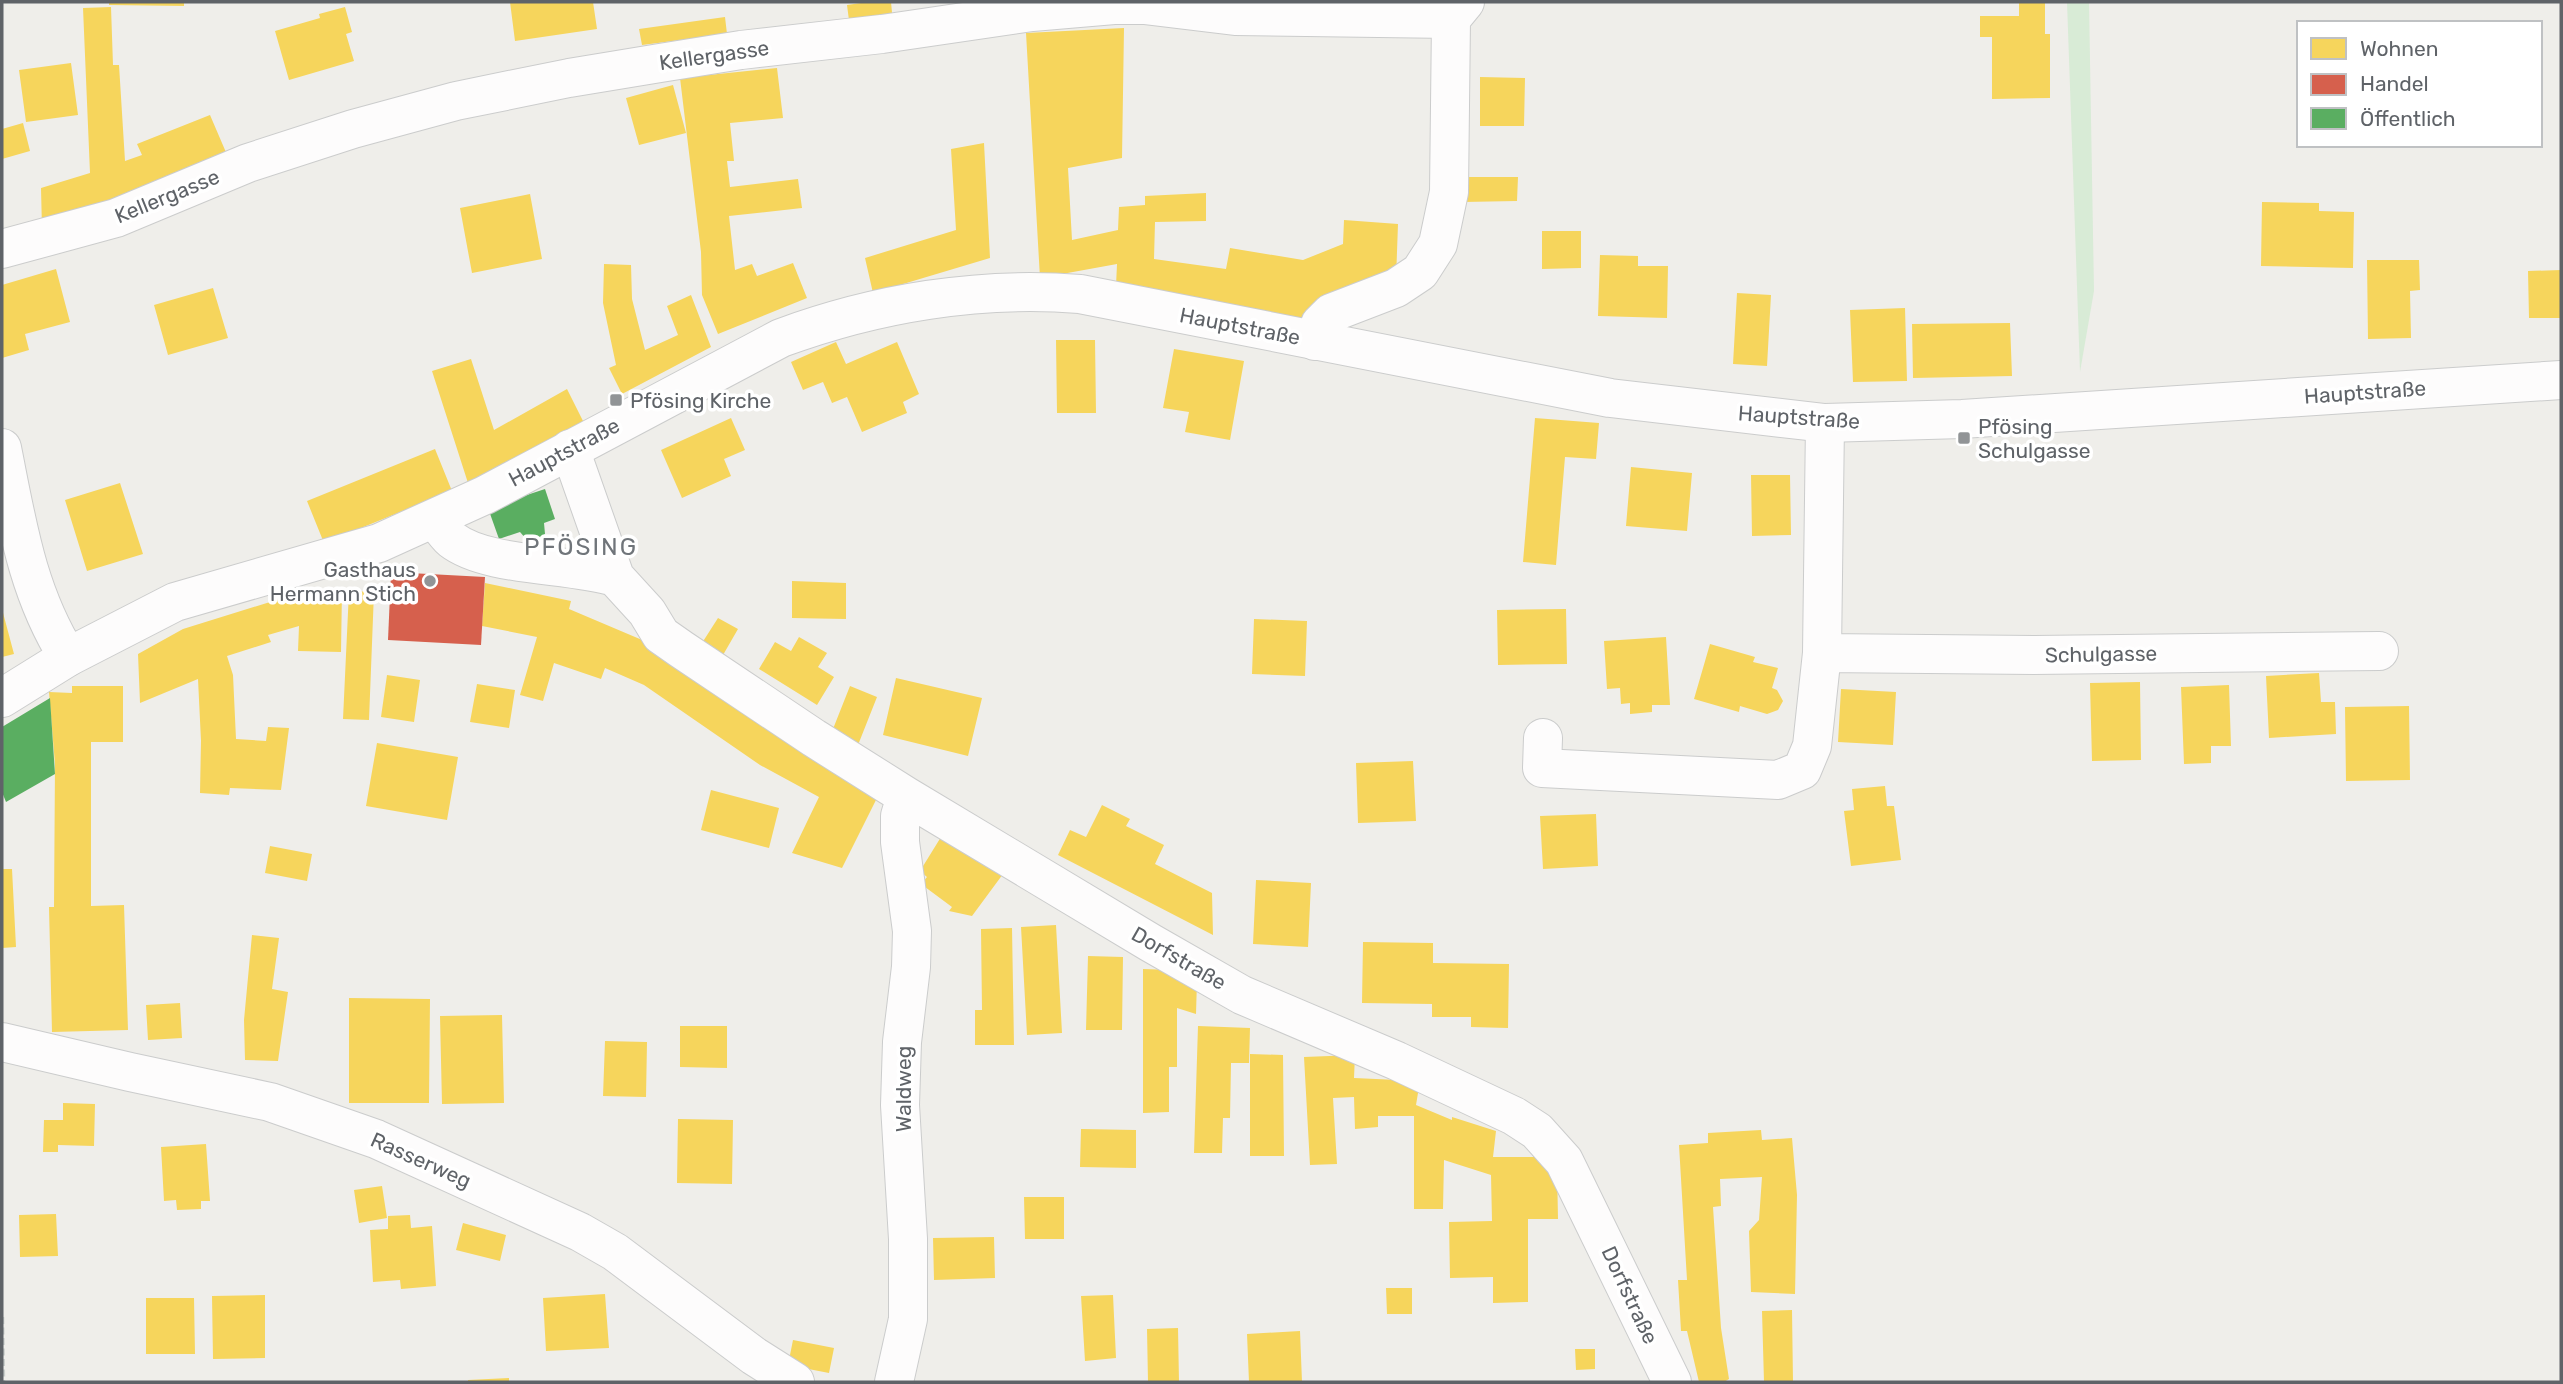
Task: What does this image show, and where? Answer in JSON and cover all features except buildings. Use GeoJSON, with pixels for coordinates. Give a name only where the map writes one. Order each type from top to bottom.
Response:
{"type":"FeatureCollection","features":[{"type":"Feature","properties":{"kind":"street","name":"Kellergasse"},"geometry":{"type":"LineString","coordinates":[[2,249],[116,218],[248,163],[353,129],[456,101],[660,62],[1032,12],[1114,5],[1144,5],[1235,16],[1458,10]]}},
{"type":"Feature","properties":{"kind":"street"},"geometry":{"type":"LineString","coordinates":[[1315,341],[1320,324],[1331,313],[1396,288],[1420,272],[1438,244],[1449,192],[1458,10]]}},
{"type":"Feature","properties":{"kind":"street","name":"Hauptstraße"},"geometry":{"type":"LineString","coordinates":[[2,698],[68,657],[174,602],[379,543],[435,519],[781,338],[829,320],[879,308],[975,295],[1031,291],[1093,297],[1611,398],[1825,423],[1962,419],[2561,380]]}},
{"type":"Feature","properties":{"kind":"street"},"geometry":{"type":"LineString","coordinates":[[1543,738],[1542,768],[1779,780],[1802,771],[1812,746],[1822,653],[1825,423]]}},
{"type":"Feature","properties":{"kind":"street"},"geometry":{"type":"LineString","coordinates":[[2,448],[22,552],[42,611],[68,657]]}},
{"type":"Feature","properties":{"kind":"street","name":"Dorfstraße"},"geometry":{"type":"LineString","coordinates":[[570,449],[615,577],[647,612],[662,635],[906,796],[1242,995],[1480,1099],[1537,1131],[1564,1161],[1672,1382]]}},
{"type":"Feature","properties":{"kind":"street"},"geometry":{"type":"LineString","coordinates":[[435,519],[451,539],[473,552],[491,557],[571,567],[615,577]]}},
{"type":"Feature","properties":{"kind":"street","name":"Schulgasse"},"geometry":{"type":"LineString","coordinates":[[1822,653],[2034,655],[2379,650]]}},
{"type":"Feature","properties":{"kind":"street","name":"Waldweg"},"geometry":{"type":"LineString","coordinates":[[894,1382],[908,1319],[908,1239],[900,1105],[902,1042],[911,967],[911,943],[900,842],[900,816],[906,796]]}},
{"type":"Feature","properties":{"kind":"street","name":"Rasserweg"},"geometry":{"type":"LineString","coordinates":[[2,1042],[270,1102],[376,1139],[604,1245],[655,1280],[787,1381]]}},
{"type":"Feature","properties":{"kind":"path"},"geometry":{"type":"LineString","coordinates":[[2,1317],[3,1382]]}},
{"type":"Feature","properties":{"kind":"green space"},"geometry":{"type":"Polygon","coordinates":[[[2067,2],[2089,2],[2094,291],[2080,372],[2067,2]]]}},
{"type":"Feature","properties":{"kind":"place","name":"Pfösing Kirche"},"geometry":{"type":"Point","coordinates":[616,400]}},
{"type":"Feature","properties":{"kind":"place","name":"Pfösing Schulgasse"},"geometry":{"type":"Point","coordinates":[1964,438]}},
{"type":"Feature","properties":{"kind":"place","name":"Gasthaus Hermann Stich"},"geometry":{"type":"Point","coordinates":[430,581]}},
{"type":"Feature","properties":{"kind":"district","name":"PFÖSING"},"geometry":{"type":"Point","coordinates":[581,547]}}]}
